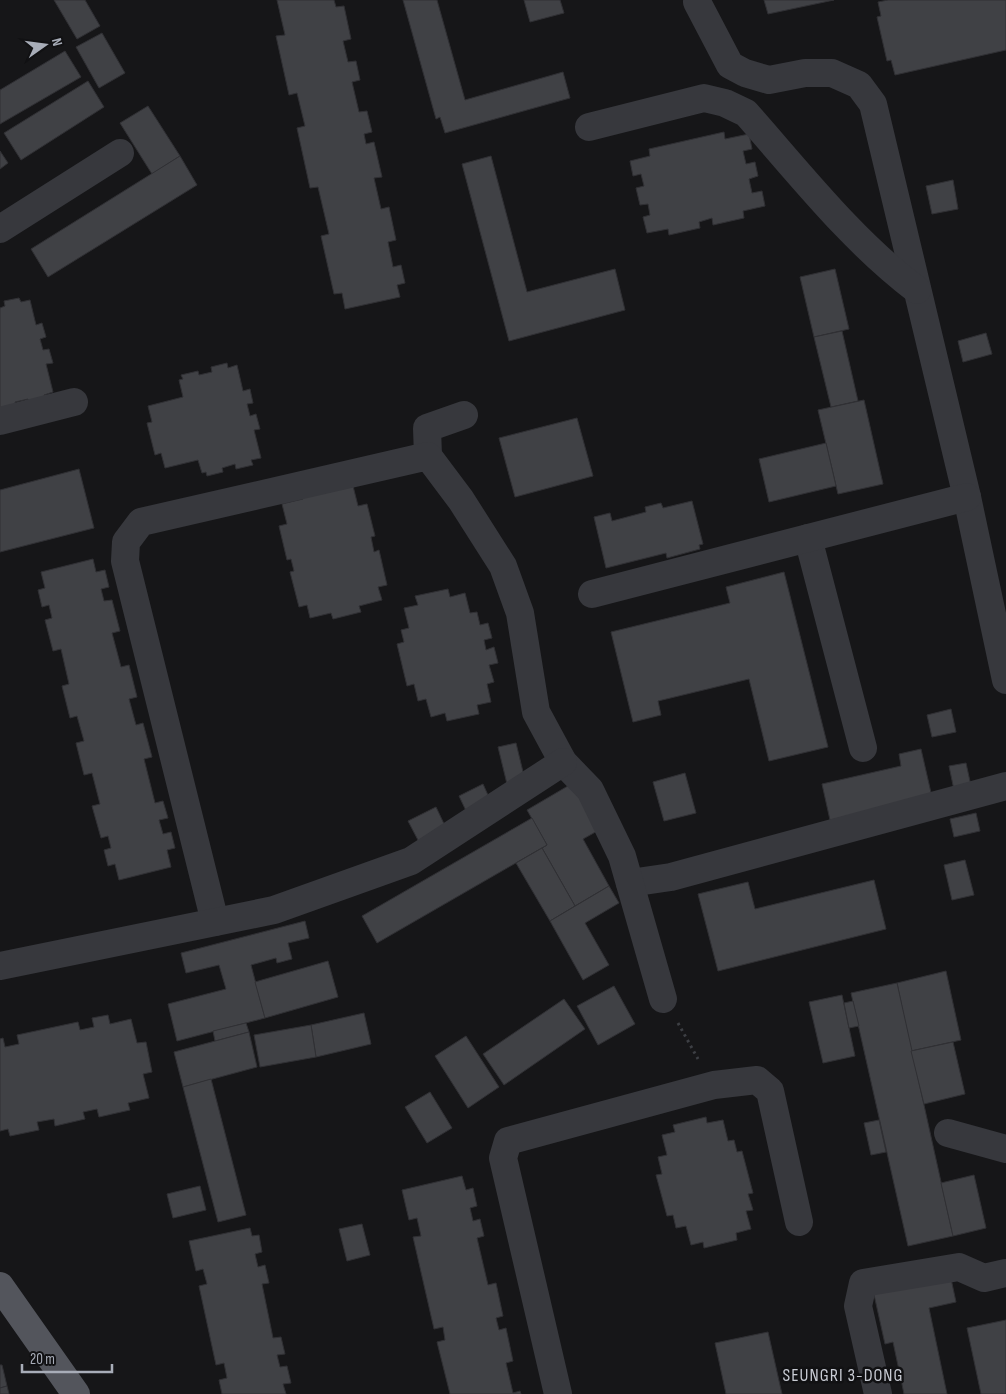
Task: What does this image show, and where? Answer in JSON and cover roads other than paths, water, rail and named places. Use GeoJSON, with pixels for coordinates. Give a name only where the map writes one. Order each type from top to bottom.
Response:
{"type":"FeatureCollection","features":[{"type":"Feature","properties":{"kind":"main road"},"geometry":{"type":"LineString","coordinates":[[4,1299],[76,1394]]}},
{"type":"Feature","properties":{"kind":"street"},"geometry":{"type":"LineString","coordinates":[[697,2],[730,65],[745,73],[769,80],[805,73],[832,73],[859,85],[873,104],[967,497],[1006,680]]}},
{"type":"Feature","properties":{"kind":"street"},"geometry":{"type":"LineString","coordinates":[[590,127],[704,98],[725,103],[746,113],[864,244],[888,268],[917,290]]}},
{"type":"Feature","properties":{"kind":"street"},"geometry":{"type":"LineString","coordinates":[[0,228],[120,153]]}},
{"type":"Feature","properties":{"kind":"street"},"geometry":{"type":"LineString","coordinates":[[0,421],[74,402]]}},
{"type":"Feature","properties":{"kind":"street"},"geometry":{"type":"LineString","coordinates":[[464,415],[427,428],[428,456],[461,500],[503,566],[520,613],[536,712],[563,762],[590,790],[622,856],[669,1009]]}},
{"type":"Feature","properties":{"kind":"street"},"geometry":{"type":"LineString","coordinates":[[215,922],[125,561],[126,542],[141,522],[428,456]]}},
{"type":"Feature","properties":{"kind":"street"},"geometry":{"type":"LineString","coordinates":[[592,594],[967,497]]}},
{"type":"Feature","properties":{"kind":"street"},"geometry":{"type":"LineString","coordinates":[[808,538],[864,748]]}},
{"type":"Feature","properties":{"kind":"street"},"geometry":{"type":"LineString","coordinates":[[0,966],[274,910],[411,860],[563,762]]}},
{"type":"Feature","properties":{"kind":"street"},"geometry":{"type":"LineString","coordinates":[[630,883],[671,877],[1006,786]]}},
{"type":"Feature","properties":{"kind":"street"},"geometry":{"type":"LineString","coordinates":[[558,1394],[503,1158],[508,1141],[714,1086],[757,1080],[770,1091],[799,1222]]}},
{"type":"Feature","properties":{"kind":"street"},"geometry":{"type":"LineString","coordinates":[[948,1133],[1006,1149]]}},
{"type":"Feature","properties":{"kind":"street"},"geometry":{"type":"LineString","coordinates":[[878,1394],[858,1306],[863,1283],[959,1266],[984,1278],[1006,1273]]}},
{"type":"Feature","properties":{"kind":"district","name":"SEUNGRI 3-DONG"},"geometry":{"type":"Point","coordinates":[843,1375]}}]}
